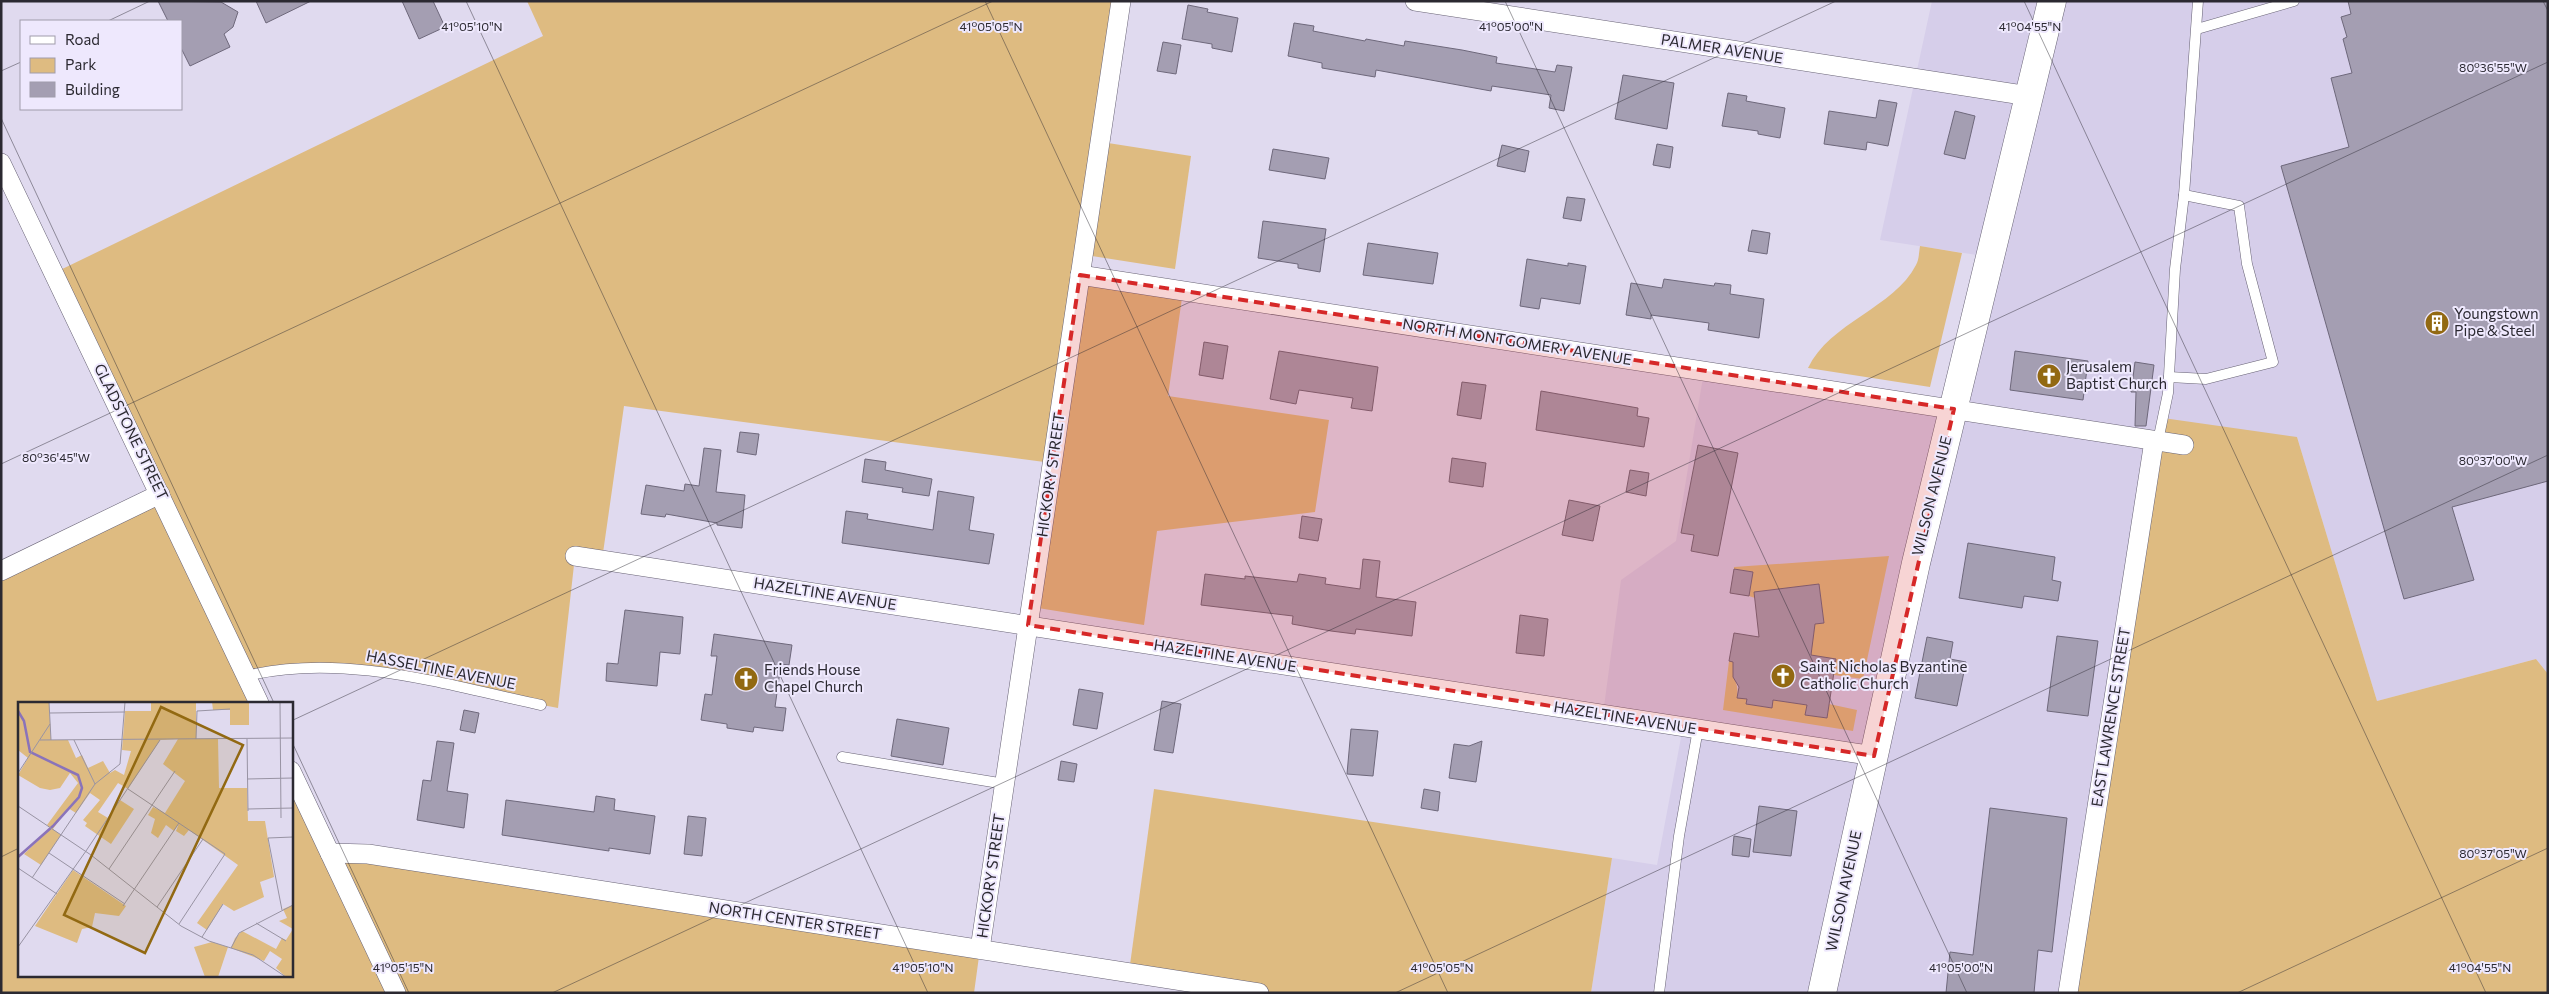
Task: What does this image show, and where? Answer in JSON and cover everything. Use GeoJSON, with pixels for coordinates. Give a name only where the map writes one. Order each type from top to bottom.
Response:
{"type":"FeatureCollection","features":[{"type":"Feature","properties":{"kind":"main road","name":"WILSON AVENUE"},"geometry":{"type":"LineString","coordinates":[[1822,993],[1916,563],[2052,1]]}},
{"type":"Feature","properties":{"kind":"street","name":"HICKORY STREET"},"geometry":{"type":"LineString","coordinates":[[980,949],[1121,1]]}},
{"type":"Feature","properties":{"kind":"street","name":"PALMER AVENUE"},"geometry":{"type":"LineString","coordinates":[[1415,1],[2029,96]]}},
{"type":"Feature","properties":{"kind":"street","name":"GLADSTONE STREET"},"geometry":{"type":"LineString","coordinates":[[1,163],[259,702]]}},
{"type":"Feature","properties":{"kind":"street","name":"NORTH MONTGOMERY AVENUE"},"geometry":{"type":"LineString","coordinates":[[1080,275],[2184,445]]}},
{"type":"Feature","properties":{"kind":"street","name":"EAST LAWRENCE STREET"},"geometry":{"type":"LineString","coordinates":[[2068,993],[2156,441]]}},
{"type":"Feature","properties":{"kind":"street"},"geometry":{"type":"LineString","coordinates":[[1,571],[160,494]]}},
{"type":"Feature","properties":{"kind":"street","name":"HAZELTINE AVENUE"},"geometry":{"type":"LineString","coordinates":[[575,556],[1874,756]]}},
{"type":"Feature","properties":{"kind":"street"},"geometry":{"type":"LineString","coordinates":[[292,773],[396,993]]}},
{"type":"Feature","properties":{"kind":"street","name":"NORTH CENTER STREET"},"geometry":{"type":"LineString","coordinates":[[330,853],[368,854],[1259,993]]}},
{"type":"Feature","properties":{"kind":"lane"},"geometry":{"type":"LineString","coordinates":[[2156,441],[2169,377],[2175,269],[2184,195],[2198,1]]}},
{"type":"Feature","properties":{"kind":"lane"},"geometry":{"type":"LineString","coordinates":[[2197,29],[2294,1]]}},
{"type":"Feature","properties":{"kind":"lane"},"geometry":{"type":"LineString","coordinates":[[2169,377],[2206,379],[2273,362],[2247,264],[2239,206],[2184,195]]}},
{"type":"Feature","properties":{"kind":"lane","name":"HASSELTINE AVENUE"},"geometry":{"type":"LineString","coordinates":[[246,676],[290,669],[362,670],[399,674],[541,705]]}},
{"type":"Feature","properties":{"kind":"lane"},"geometry":{"type":"LineString","coordinates":[[1659,993],[1679,836],[1698,729]]}},
{"type":"Feature","properties":{"kind":"lane"},"geometry":{"type":"LineString","coordinates":[[842,757],[1005,784]]}},
{"type":"Feature","properties":{"kind":"highlighted area"},"geometry":{"type":"Polygon","coordinates":[[[1080,275],[1954,409],[1874,756],[1028,625],[1080,275]]]}},
{"type":"Feature","properties":{"kind":"shaded area"},"geometry":{"type":"Polygon","coordinates":[[[1932,1],[2548,1],[2548,674],[2536,659],[2377,701],[2297,437],[2068,993],[1591,993],[1612,858],[1657,865],[1683,727],[1603,714],[1621,580],[1676,541],[1704,371],[1953,409],[1990,257],[1880,240],[1932,1]]]}},
{"type":"Feature","properties":{"kind":"green space"},"geometry":{"type":"Polygon","coordinates":[[[527,1],[1121,1],[1081,275],[1183,291],[1168,396],[1329,420],[1315,512],[1157,531],[1144,625],[1038,608],[1052,463],[624,406],[602,560],[575,556],[558,708],[362,670],[247,676],[259,702],[18,702],[18,976],[292,976],[292,773],[330,853],[980,949],[974,993],[1,993],[1,571],[160,494],[54,273],[543,36],[527,1]]]}},
{"type":"Feature","properties":{"kind":"green space"},"geometry":{"type":"Polygon","coordinates":[[[1108,143],[1191,156],[1175,269],[1092,256],[1108,143]]]}},
{"type":"Feature","properties":{"kind":"green space"},"geometry":{"type":"Polygon","coordinates":[[[1920,246],[1962,253],[1930,387],[1808,368],[1818,352],[1831,339],[1893,293],[1906,280],[1917,263],[1920,246]]]}},
{"type":"Feature","properties":{"kind":"green space"},"geometry":{"type":"Polygon","coordinates":[[[2163,418],[2297,437],[2377,701],[2536,659],[2548,674],[2548,993],[2068,993],[2163,418]]]}},
{"type":"Feature","properties":{"kind":"green space"},"geometry":{"type":"Polygon","coordinates":[[[1889,556],[1863,679],[1834,675],[1836,659],[1810,659],[1815,624],[1824,623],[1819,584],[1771,590],[1755,598],[1749,596],[1753,572],[1734,569],[1734,567],[1889,556]]]}},
{"type":"Feature","properties":{"kind":"green space"},"geometry":{"type":"Polygon","coordinates":[[[1729,661],[1738,662],[1734,672],[1738,692],[1737,697],[1747,699],[1746,704],[1772,708],[1773,700],[1807,705],[1805,715],[1827,718],[1829,704],[1857,710],[1853,731],[1723,710],[1729,661]]]}},
{"type":"Feature","properties":{"kind":"green space"},"geometry":{"type":"Polygon","coordinates":[[[1154,789],[1612,858],[1591,993],[1259,993],[1129,972],[1154,789]]]}},
{"type":"Feature","properties":{"kind":"building"},"geometry":{"type":"Polygon","coordinates":[[[158,1],[221,2],[238,12],[233,27],[224,34],[230,47],[190,66],[182,50],[182,20],[168,20],[158,1]]]}},
{"type":"Feature","properties":{"kind":"building"},"geometry":{"type":"Polygon","coordinates":[[[256,1],[311,1],[266,23],[256,1]]]}},
{"type":"Feature","properties":{"kind":"building"},"geometry":{"type":"Polygon","coordinates":[[[402,1],[433,1],[445,27],[419,39],[402,1]]]}},
{"type":"Feature","properties":{"kind":"building","name":"Youngstown Pipe & Steel"},"geometry":{"type":"Polygon","coordinates":[[[2348,1],[2548,1],[2548,481],[2452,507],[2474,580],[2404,599],[2281,166],[2349,147],[2331,78],[2352,73],[2343,39],[2347,37],[2341,17],[2351,14],[2348,1]]]}},
{"type":"Feature","properties":{"kind":"building"},"geometry":{"type":"Polygon","coordinates":[[[1188,5],[1208,9],[1207,12],[1238,18],[1232,52],[1212,48],[1212,44],[1182,39],[1188,5]]]}},
{"type":"Feature","properties":{"kind":"building"},"geometry":{"type":"Polygon","coordinates":[[[1294,23],[1314,26],[1313,31],[1365,41],[1366,39],[1404,46],[1405,41],[1462,50],[1497,57],[1496,63],[1555,72],[1557,65],[1572,67],[1564,111],[1549,108],[1551,95],[1492,86],[1491,91],[1376,70],[1375,77],[1322,68],[1322,63],[1288,56],[1294,23]]]}},
{"type":"Feature","properties":{"kind":"building"},"geometry":{"type":"Polygon","coordinates":[[[1163,42],[1181,45],[1176,74],[1157,71],[1163,42]]]}},
{"type":"Feature","properties":{"kind":"building"},"geometry":{"type":"Polygon","coordinates":[[[1623,75],[1674,83],[1667,129],[1615,119],[1623,75]]]}},
{"type":"Feature","properties":{"kind":"building"},"geometry":{"type":"Polygon","coordinates":[[[1728,93],[1747,96],[1746,101],[1785,108],[1780,138],[1758,134],[1758,131],[1722,126],[1728,93]]]}},
{"type":"Feature","properties":{"kind":"building"},"geometry":{"type":"Polygon","coordinates":[[[1879,100],[1897,103],[1888,146],[1867,142],[1866,150],[1824,144],[1829,111],[1876,118],[1879,100]]]}},
{"type":"Feature","properties":{"kind":"building"},"geometry":{"type":"Polygon","coordinates":[[[1955,111],[1975,116],[1965,159],[1944,154],[1955,111]]]}},
{"type":"Feature","properties":{"kind":"building"},"geometry":{"type":"Polygon","coordinates":[[[1657,144],[1673,147],[1670,168],[1653,165],[1657,144]]]}},
{"type":"Feature","properties":{"kind":"building"},"geometry":{"type":"Polygon","coordinates":[[[1502,145],[1529,151],[1525,172],[1497,166],[1502,145]]]}},
{"type":"Feature","properties":{"kind":"building"},"geometry":{"type":"Polygon","coordinates":[[[1273,149],[1329,158],[1325,179],[1269,170],[1273,149]]]}},
{"type":"Feature","properties":{"kind":"building"},"geometry":{"type":"Polygon","coordinates":[[[1567,197],[1585,199],[1581,221],[1563,218],[1567,197]]]}},
{"type":"Feature","properties":{"kind":"building"},"geometry":{"type":"Polygon","coordinates":[[[1263,221],[1326,229],[1320,272],[1298,268],[1298,264],[1258,258],[1263,221]]]}},
{"type":"Feature","properties":{"kind":"building"},"geometry":{"type":"Polygon","coordinates":[[[1752,230],[1770,233],[1767,254],[1748,251],[1752,230]]]}},
{"type":"Feature","properties":{"kind":"building"},"geometry":{"type":"Polygon","coordinates":[[[1368,243],[1438,253],[1433,284],[1363,275],[1368,243]]]}},
{"type":"Feature","properties":{"kind":"building"},"geometry":{"type":"Polygon","coordinates":[[[1527,259],[1568,266],[1568,263],[1586,266],[1580,304],[1541,298],[1539,309],[1520,306],[1527,259]]]}},
{"type":"Feature","properties":{"kind":"building"},"geometry":{"type":"Polygon","coordinates":[[[1664,279],[1714,286],[1715,283],[1731,285],[1730,294],[1764,299],[1759,338],[1708,330],[1709,323],[1651,315],[1651,319],[1626,315],[1631,283],[1662,288],[1664,279]]]}},
{"type":"Feature","properties":{"kind":"building"},"geometry":{"type":"Polygon","coordinates":[[[1204,342],[1228,346],[1223,379],[1199,375],[1204,342]]]}},
{"type":"Feature","properties":{"kind":"building"},"geometry":{"type":"Polygon","coordinates":[[[1279,351],[1378,367],[1372,411],[1351,408],[1353,398],[1299,390],[1296,404],[1270,399],[1279,351]]]}},
{"type":"Feature","properties":{"kind":"building","name":"Jerusalem Baptist Church"},"geometry":{"type":"Polygon","coordinates":[[[2015,351],[2088,361],[2083,400],[2010,390],[2015,351]]]}},
{"type":"Feature","properties":{"kind":"building"},"geometry":{"type":"Polygon","coordinates":[[[2135,362],[2154,365],[2146,426],[2135,426],[2136,392],[2131,392],[2135,362]]]}},
{"type":"Feature","properties":{"kind":"building"},"geometry":{"type":"Polygon","coordinates":[[[1462,382],[1486,385],[1481,419],[1457,415],[1462,382]]]}},
{"type":"Feature","properties":{"kind":"building"},"geometry":{"type":"Polygon","coordinates":[[[1541,391],[1638,408],[1637,416],[1649,418],[1644,447],[1536,430],[1541,391]]]}},
{"type":"Feature","properties":{"kind":"building"},"geometry":{"type":"Polygon","coordinates":[[[740,432],[759,434],[756,455],[737,452],[740,432]]]}},
{"type":"Feature","properties":{"kind":"building"},"geometry":{"type":"Polygon","coordinates":[[[1698,445],[1738,453],[1718,556],[1691,551],[1694,535],[1681,533],[1698,445]]]}},
{"type":"Feature","properties":{"kind":"building"},"geometry":{"type":"Polygon","coordinates":[[[704,448],[721,450],[716,492],[745,495],[742,528],[717,525],[717,523],[666,514],[665,517],[641,514],[646,485],[684,491],[685,484],[699,486],[704,448]]]}},
{"type":"Feature","properties":{"kind":"building"},"geometry":{"type":"Polygon","coordinates":[[[1452,458],[1486,463],[1483,487],[1449,482],[1452,458]]]}},
{"type":"Feature","properties":{"kind":"building"},"geometry":{"type":"Polygon","coordinates":[[[865,459],[886,462],[885,470],[932,479],[929,496],[902,492],[903,488],[862,482],[865,459]]]}},
{"type":"Feature","properties":{"kind":"building"},"geometry":{"type":"Polygon","coordinates":[[[1630,470],[1649,473],[1646,496],[1626,492],[1630,470]]]}},
{"type":"Feature","properties":{"kind":"building"},"geometry":{"type":"Polygon","coordinates":[[[938,491],[974,497],[969,530],[994,534],[989,564],[842,543],[846,511],[868,514],[867,519],[933,530],[938,491]]]}},
{"type":"Feature","properties":{"kind":"building"},"geometry":{"type":"Polygon","coordinates":[[[1569,500],[1600,506],[1593,541],[1562,535],[1569,500]]]}},
{"type":"Feature","properties":{"kind":"building"},"geometry":{"type":"Polygon","coordinates":[[[1302,516],[1322,519],[1318,541],[1299,538],[1302,516]]]}},
{"type":"Feature","properties":{"kind":"building"},"geometry":{"type":"Polygon","coordinates":[[[1968,543],[2055,557],[2052,580],[2061,582],[2058,601],[2024,596],[2022,608],[1959,598],[1968,543]]]}},
{"type":"Feature","properties":{"kind":"building"},"geometry":{"type":"Polygon","coordinates":[[[1363,559],[1380,561],[1376,597],[1416,602],[1412,636],[1356,629],[1355,634],[1331,631],[1292,624],[1293,616],[1201,605],[1205,574],[1245,579],[1245,576],[1297,582],[1299,574],[1326,578],[1325,584],[1360,589],[1363,559]]]}},
{"type":"Feature","properties":{"kind":"building"},"geometry":{"type":"Polygon","coordinates":[[[1734,569],[1753,572],[1749,596],[1730,593],[1734,569]]]}},
{"type":"Feature","properties":{"kind":"building","name":"Saint Nicholas Byzantine Catholic Church"},"geometry":{"type":"Polygon","coordinates":[[[1819,584],[1824,623],[1815,624],[1811,655],[1836,659],[1827,718],[1805,715],[1807,705],[1773,700],[1772,708],[1746,704],[1747,699],[1737,698],[1739,687],[1733,677],[1733,662],[1729,661],[1734,633],[1759,637],[1754,592],[1819,584]]]}},
{"type":"Feature","properties":{"kind":"building"},"geometry":{"type":"Polygon","coordinates":[[[625,610],[683,617],[680,654],[660,652],[657,686],[606,681],[607,663],[618,664],[625,610]]]}},
{"type":"Feature","properties":{"kind":"building"},"geometry":{"type":"Polygon","coordinates":[[[1520,615],[1548,619],[1544,656],[1516,653],[1520,615]]]}},
{"type":"Feature","properties":{"kind":"building","name":"Friends House Chapel Church"},"geometry":{"type":"Polygon","coordinates":[[[714,634],[792,645],[789,665],[781,664],[775,707],[786,708],[783,731],[754,727],[753,732],[727,728],[727,724],[701,720],[705,694],[712,695],[717,656],[711,656],[714,634]]]}},
{"type":"Feature","properties":{"kind":"building"},"geometry":{"type":"Polygon","coordinates":[[[2057,636],[2098,641],[2088,716],[2047,711],[2057,636]]]}},
{"type":"Feature","properties":{"kind":"building"},"geometry":{"type":"Polygon","coordinates":[[[1927,637],[1953,642],[1950,659],[1966,662],[1957,706],[1915,698],[1927,637]]]}},
{"type":"Feature","properties":{"kind":"building"},"geometry":{"type":"Polygon","coordinates":[[[1079,689],[1103,693],[1097,729],[1073,725],[1079,689]]]}},
{"type":"Feature","properties":{"kind":"building"},"geometry":{"type":"Polygon","coordinates":[[[1162,701],[1181,704],[1173,753],[1154,750],[1162,701]]]}},
{"type":"Feature","properties":{"kind":"building"},"geometry":{"type":"Polygon","coordinates":[[[464,710],[479,713],[475,733],[460,730],[464,710]]]}},
{"type":"Feature","properties":{"kind":"building"},"geometry":{"type":"Polygon","coordinates":[[[897,719],[949,728],[943,765],[891,756],[897,719]]]}},
{"type":"Feature","properties":{"kind":"building"},"geometry":{"type":"Polygon","coordinates":[[[1351,729],[1378,731],[1373,776],[1347,774],[1351,729]]]}},
{"type":"Feature","properties":{"kind":"building"},"geometry":{"type":"Polygon","coordinates":[[[437,741],[454,743],[447,791],[468,794],[464,828],[417,820],[423,780],[431,781],[437,741]]]}},
{"type":"Feature","properties":{"kind":"building"},"geometry":{"type":"Polygon","coordinates":[[[1482,741],[1476,782],[1449,778],[1454,744],[1469,746],[1482,741]]]}},
{"type":"Feature","properties":{"kind":"building"},"geometry":{"type":"Polygon","coordinates":[[[1061,761],[1077,764],[1074,782],[1058,780],[1061,761]]]}},
{"type":"Feature","properties":{"kind":"building"},"geometry":{"type":"Polygon","coordinates":[[[1424,789],[1440,792],[1438,811],[1421,808],[1424,789]]]}},
{"type":"Feature","properties":{"kind":"building"},"geometry":{"type":"Polygon","coordinates":[[[596,796],[615,799],[614,810],[655,816],[650,854],[609,848],[609,851],[502,835],[506,800],[594,812],[596,796]]]}},
{"type":"Feature","properties":{"kind":"building"},"geometry":{"type":"Polygon","coordinates":[[[1759,806],[1797,811],[1791,856],[1753,852],[1759,806]]]}},
{"type":"Feature","properties":{"kind":"building"},"geometry":{"type":"Polygon","coordinates":[[[1990,808],[2067,818],[2052,952],[2038,950],[2034,993],[1946,993],[1950,952],[1973,955],[1990,808]]]}},
{"type":"Feature","properties":{"kind":"building"},"geometry":{"type":"Polygon","coordinates":[[[688,816],[706,818],[702,856],[684,854],[688,816]]]}},
{"type":"Feature","properties":{"kind":"building"},"geometry":{"type":"Polygon","coordinates":[[[1734,836],[1751,839],[1749,857],[1732,855],[1734,836]]]}},
{"type":"Feature","properties":{"kind":"place","name":"Youngstown Pipe & Steel"},"geometry":{"type":"Point","coordinates":[2437,323]}},
{"type":"Feature","properties":{"kind":"place","name":"Jerusalem Baptist Church"},"geometry":{"type":"Point","coordinates":[2049,376]}},
{"type":"Feature","properties":{"kind":"place","name":"Saint Nicholas Byzantine Catholic Church"},"geometry":{"type":"Point","coordinates":[1783,676]}},
{"type":"Feature","properties":{"kind":"place","name":"Friends House Chapel Church"},"geometry":{"type":"Point","coordinates":[746,679]}}]}
